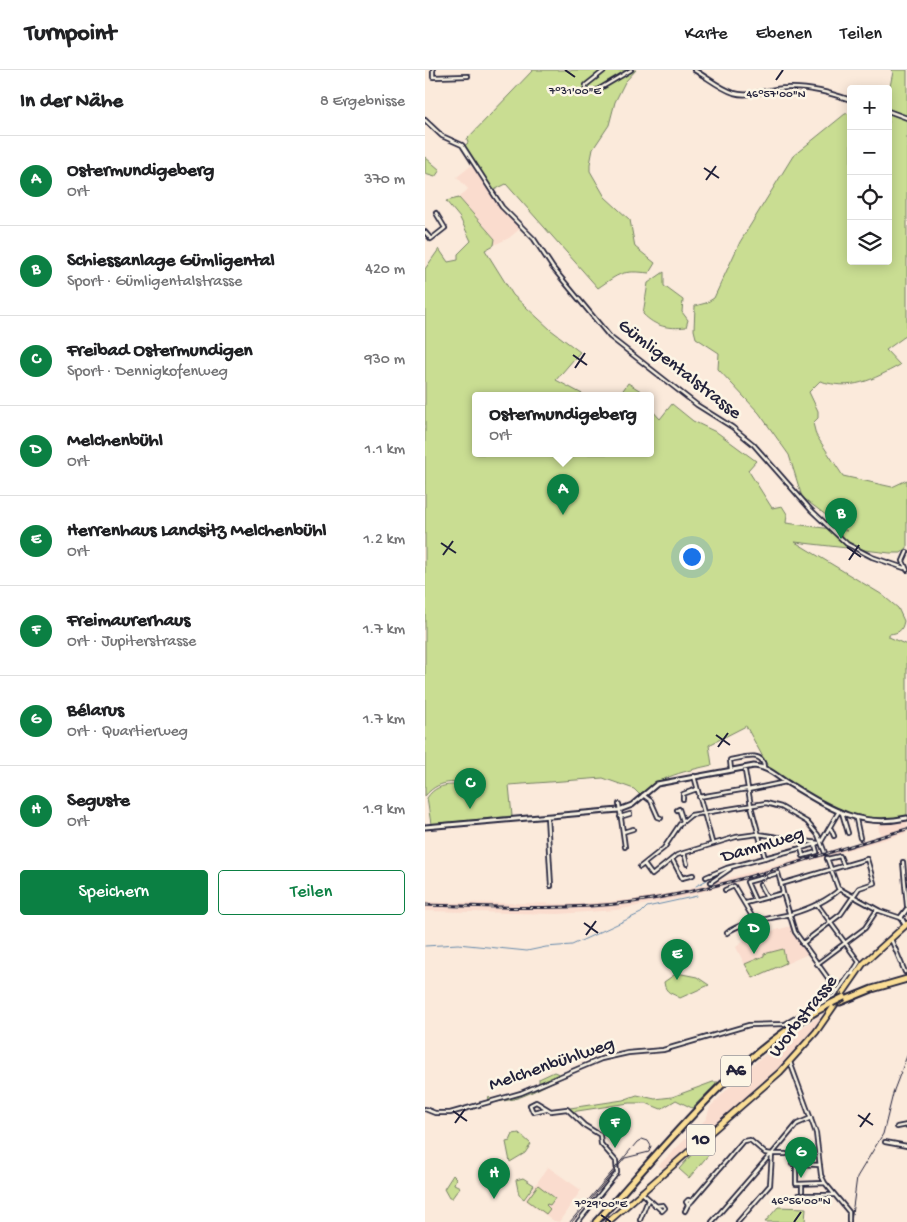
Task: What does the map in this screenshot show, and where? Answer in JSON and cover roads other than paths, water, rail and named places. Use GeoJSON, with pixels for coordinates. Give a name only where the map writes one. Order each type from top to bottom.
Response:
{"type":"FeatureCollection","features":[{"type":"Feature","properties":{"kind":"highway","name":"A6"},"geometry":{"type":"LineString","coordinates":[[596,1222],[743,1064],[784,1031],[831,1005],[906,975]]}},
{"type":"Feature","properties":{"kind":"highway","name":"A6"},"geometry":{"type":"LineString","coordinates":[[600,1222],[746,1066],[786,1034],[831,1005]]}},
{"type":"Feature","properties":{"kind":"main road","name":"Worbstrasse"},"geometry":{"type":"LineString","coordinates":[[608,1222],[790,1062],[819,1028],[854,973],[872,954],[906,925]]}},
{"type":"Feature","properties":{"kind":"street"},"geometry":{"type":"LineString","coordinates":[[433,70],[433,77],[468,76]]}},
{"type":"Feature","properties":{"kind":"street"},"geometry":{"type":"LineString","coordinates":[[605,70],[586,85],[584,89],[586,93],[594,92],[631,70]]}},
{"type":"Feature","properties":{"kind":"street"},"geometry":{"type":"LineString","coordinates":[[694,70],[735,93],[746,94],[773,89],[796,88],[811,89],[847,99]]}},
{"type":"Feature","properties":{"kind":"street"},"geometry":{"type":"LineString","coordinates":[[892,112],[907,118]]}},
{"type":"Feature","properties":{"kind":"street","name":"Gümligentalstrasse"},"geometry":{"type":"LineString","coordinates":[[425,120],[441,136],[462,145],[502,207],[534,239],[553,268],[610,337],[705,411],[742,436],[762,454],[811,510],[843,540],[873,557],[906,569]]}},
{"type":"Feature","properties":{"kind":"street"},"geometry":{"type":"LineString","coordinates":[[425,232],[431,239],[445,228],[436,213]]}},
{"type":"Feature","properties":{"kind":"street"},"geometry":{"type":"LineString","coordinates":[[906,569],[903,560],[907,552]]}},
{"type":"Feature","properties":{"kind":"street"},"geometry":{"type":"LineString","coordinates":[[731,770],[730,760],[755,756],[763,760],[764,768]]}},
{"type":"Feature","properties":{"kind":"street"},"geometry":{"type":"LineString","coordinates":[[425,827],[619,810],[633,805],[657,784],[731,770],[764,768],[786,782],[856,819],[883,823],[907,818]]}},
{"type":"Feature","properties":{"kind":"street"},"geometry":{"type":"LineString","coordinates":[[745,771],[751,806],[765,858]]}},
{"type":"Feature","properties":{"kind":"street"},"geometry":{"type":"LineString","coordinates":[[693,776],[712,842]]}},
{"type":"Feature","properties":{"kind":"street"},"geometry":{"type":"LineString","coordinates":[[699,797],[786,782]]}},
{"type":"Feature","properties":{"kind":"street"},"geometry":{"type":"LineString","coordinates":[[683,799],[683,794],[697,789]]}},
{"type":"Feature","properties":{"kind":"street"},"geometry":{"type":"LineString","coordinates":[[643,795],[651,801],[658,817],[661,818]]}},
{"type":"Feature","properties":{"kind":"street"},"geometry":{"type":"LineString","coordinates":[[640,866],[668,844],[683,821],[691,816],[766,803],[786,810],[810,824],[822,842],[825,853]]}},
{"type":"Feature","properties":{"kind":"street"},"geometry":{"type":"LineString","coordinates":[[619,804],[625,846]]}},
{"type":"Feature","properties":{"kind":"street"},"geometry":{"type":"LineString","coordinates":[[677,810],[679,809],[683,821]]}},
{"type":"Feature","properties":{"kind":"street"},"geometry":{"type":"LineString","coordinates":[[841,812],[848,833]]}},
{"type":"Feature","properties":{"kind":"street","name":"Dammweg"},"geometry":{"type":"LineString","coordinates":[[706,877],[822,842],[841,812]]}},
{"type":"Feature","properties":{"kind":"street"},"geometry":{"type":"LineString","coordinates":[[620,817],[630,814]]}},
{"type":"Feature","properties":{"kind":"street"},"geometry":{"type":"LineString","coordinates":[[547,816],[551,886]]}},
{"type":"Feature","properties":{"kind":"street"},"geometry":{"type":"LineString","coordinates":[[856,819],[860,838]]}},
{"type":"Feature","properties":{"kind":"street"},"geometry":{"type":"LineString","coordinates":[[831,828],[834,836]]}},
{"type":"Feature","properties":{"kind":"street"},"geometry":{"type":"LineString","coordinates":[[623,832],[633,829]]}},
{"type":"Feature","properties":{"kind":"street"},"geometry":{"type":"LineString","coordinates":[[853,831],[859,830]]}},
{"type":"Feature","properties":{"kind":"street"},"geometry":{"type":"LineString","coordinates":[[644,864],[652,875],[684,852],[712,842],[758,834],[816,844],[817,852],[803,856],[801,848]]}},
{"type":"Feature","properties":{"kind":"street"},"geometry":{"type":"LineString","coordinates":[[684,852],[687,864]]}},
{"type":"Feature","properties":{"kind":"street"},"geometry":{"type":"LineString","coordinates":[[844,866],[840,856],[827,859],[830,870],[840,889],[877,910],[894,918],[901,918]]}},
{"type":"Feature","properties":{"kind":"street"},"geometry":{"type":"LineString","coordinates":[[672,859],[682,878],[693,875]]}},
{"type":"Feature","properties":{"kind":"street"},"geometry":{"type":"LineString","coordinates":[[781,884],[867,859],[871,870],[874,883],[859,888],[830,924],[802,944]]}},
{"type":"Feature","properties":{"kind":"street"},"geometry":{"type":"LineString","coordinates":[[901,918],[907,908],[903,862]]}},
{"type":"Feature","properties":{"kind":"street"},"geometry":{"type":"LineString","coordinates":[[711,882],[733,868]]}},
{"type":"Feature","properties":{"kind":"street"},"geometry":{"type":"LineString","coordinates":[[755,900],[747,882],[777,873],[793,929],[838,992],[854,973],[859,962],[844,944],[817,904]]}},
{"type":"Feature","properties":{"kind":"street"},"geometry":{"type":"LineString","coordinates":[[760,884],[767,897]]}},
{"type":"Feature","properties":{"kind":"street"},"geometry":{"type":"LineString","coordinates":[[725,890],[734,886],[755,923]]}},
{"type":"Feature","properties":{"kind":"street"},"geometry":{"type":"LineString","coordinates":[[727,933],[740,926],[789,914],[817,904],[840,889]]}},
{"type":"Feature","properties":{"kind":"street"},"geometry":{"type":"LineString","coordinates":[[745,903],[783,893]]}},
{"type":"Feature","properties":{"kind":"street"},"geometry":{"type":"LineString","coordinates":[[817,964],[865,928],[877,910]]}},
{"type":"Feature","properties":{"kind":"street"},"geometry":{"type":"LineString","coordinates":[[901,918],[906,925]]}},
{"type":"Feature","properties":{"kind":"street"},"geometry":{"type":"LineString","coordinates":[[890,938],[906,975]]}},
{"type":"Feature","properties":{"kind":"street","name":"Melchenbühlweg"},"geometry":{"type":"LineString","coordinates":[[425,1109],[435,1113],[450,1113],[521,1093],[601,1059],[628,1053],[655,1052],[743,1026],[785,1024],[838,992]]}},
{"type":"Feature","properties":{"kind":"street"},"geometry":{"type":"LineString","coordinates":[[790,1062],[817,1138],[819,1165],[825,1183],[849,1212],[849,1222]]}},
{"type":"Feature","properties":{"kind":"street"},"geometry":{"type":"LineString","coordinates":[[546,1109],[533,1112],[530,1105],[535,1102],[551,1111],[563,1108],[569,1110],[583,1126],[599,1134],[602,1139],[601,1144],[613,1156],[617,1164],[617,1173],[613,1181],[578,1222]]}},
{"type":"Feature","properties":{"kind":"street"},"geometry":{"type":"LineString","coordinates":[[712,1222],[797,1124],[811,1118]]}},
{"type":"Feature","properties":{"kind":"street"},"geometry":{"type":"LineString","coordinates":[[897,1127],[907,1125]]}},
{"type":"Feature","properties":{"kind":"street"},"geometry":{"type":"LineString","coordinates":[[685,1210],[688,1205],[686,1201],[692,1201],[744,1140],[751,1141],[765,1153],[786,1154]]}},
{"type":"Feature","properties":{"kind":"street"},"geometry":{"type":"LineString","coordinates":[[885,1142],[907,1146]]}},
{"type":"Feature","properties":{"kind":"street"},"geometry":{"type":"LineString","coordinates":[[738,1222],[770,1185],[772,1154]]}},
{"type":"Feature","properties":{"kind":"street"},"geometry":{"type":"LineString","coordinates":[[796,1163],[794,1184],[825,1183]]}},
{"type":"Feature","properties":{"kind":"street"},"geometry":{"type":"LineString","coordinates":[[792,1164],[819,1165]]}},
{"type":"Feature","properties":{"kind":"street"},"geometry":{"type":"LineString","coordinates":[[802,1184],[802,1192]]}},
{"type":"Feature","properties":{"kind":"street"},"geometry":{"type":"LineString","coordinates":[[641,1192],[655,1206]]}},
{"type":"Feature","properties":{"kind":"street"},"geometry":{"type":"LineString","coordinates":[[798,1195],[834,1195]]}},
{"type":"Feature","properties":{"kind":"street"},"geometry":{"type":"LineString","coordinates":[[640,1220],[648,1200]]}},
{"type":"Feature","properties":{"kind":"waterway"},"geometry":{"type":"LineString","coordinates":[[696,886],[707,880]]}},
{"type":"Feature","properties":{"kind":"waterway"},"geometry":{"type":"LineString","coordinates":[[425,946],[458,944],[527,951],[572,945],[641,913],[647,907],[697,896]]}},
{"type":"Feature","properties":{"kind":"tram line"},"geometry":{"type":"LineString","coordinates":[[851,1222],[857,1177],[883,1134],[894,1090],[907,1056]]}},
{"type":"Feature","properties":{"kind":"tram line"},"geometry":{"type":"LineString","coordinates":[[570,1222],[637,1142],[642,1139],[648,1141],[651,1146],[649,1152],[625,1158],[572,1222]]}},
{"type":"Feature","properties":{"kind":"railway"},"geometry":{"type":"LineString","coordinates":[[425,905],[581,907],[633,902],[702,889],[737,880],[907,829]]}},
{"type":"Feature","properties":{"kind":"place","name":"Ostermundigeberg"},"geometry":{"type":"Point","coordinates":[563,515]}},
{"type":"Feature","properties":{"kind":"place","name":"Schiessanlage Gümligental"},"geometry":{"type":"Point","coordinates":[841,539]}},
{"type":"Feature","properties":{"kind":"place","name":"Freibad Ostermundigen"},"geometry":{"type":"Point","coordinates":[470,809]}},
{"type":"Feature","properties":{"kind":"place","name":"Melchenbühl"},"geometry":{"type":"Point","coordinates":[754,954]}},
{"type":"Feature","properties":{"kind":"place","name":"Herrenhaus Landsitz Melchenbühl"},"geometry":{"type":"Point","coordinates":[677,980]}},
{"type":"Feature","properties":{"kind":"place","name":"Freimaurerhaus"},"geometry":{"type":"Point","coordinates":[615,1148]}},
{"type":"Feature","properties":{"kind":"place","name":"Bélarus"},"geometry":{"type":"Point","coordinates":[801,1178]}},
{"type":"Feature","properties":{"kind":"place","name":"Seguste"},"geometry":{"type":"Point","coordinates":[494,1199]}}]}
